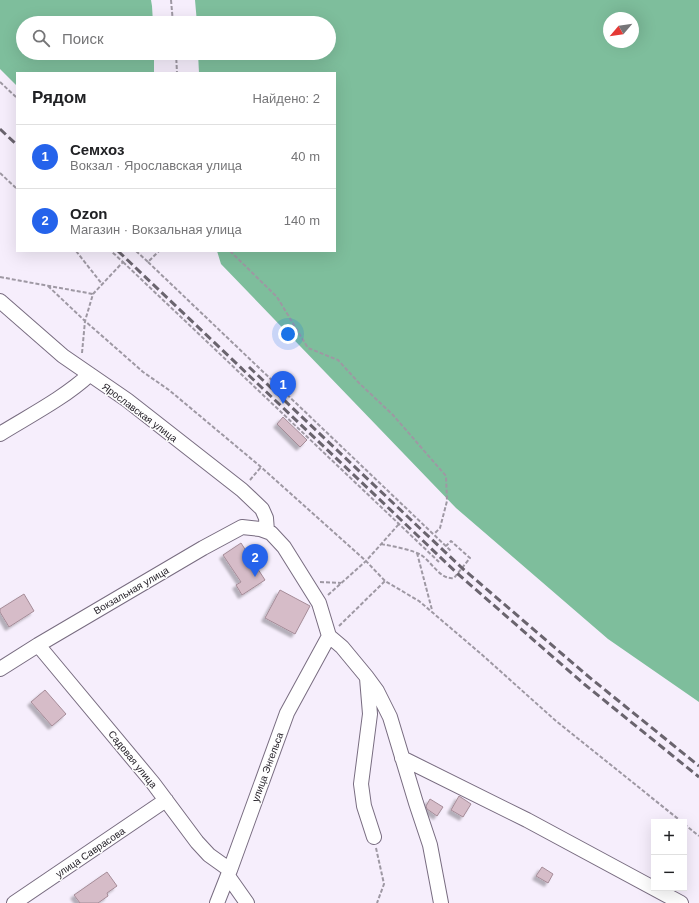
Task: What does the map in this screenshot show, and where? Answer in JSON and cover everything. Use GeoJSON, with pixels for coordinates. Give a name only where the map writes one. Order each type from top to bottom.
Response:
{"type":"FeatureCollection","features":[{"type":"Feature","properties":{"kind":"street","name":"Ярославская улица"},"geometry":{"type":"LineString","coordinates":[[0,301],[63,356],[127,400],[242,490],[262,508],[266,518],[267,531]]}},
{"type":"Feature","properties":{"kind":"street"},"geometry":{"type":"LineString","coordinates":[[0,434],[80,384],[87,373]]}},
{"type":"Feature","properties":{"kind":"street","name":"Вокзальная улица"},"geometry":{"type":"LineString","coordinates":[[0,669],[38,645],[242,526],[267,531]]}},
{"type":"Feature","properties":{"kind":"street"},"geometry":{"type":"LineString","coordinates":[[267,531],[271,533],[284,547],[319,603],[329,636],[342,648],[366,676],[377,691],[390,717],[430,845],[440,903]]}},
{"type":"Feature","properties":{"kind":"street","name":"улица Энгельса"},"geometry":{"type":"LineString","coordinates":[[217,903],[287,713],[329,636]]}},
{"type":"Feature","properties":{"kind":"street","name":"Садовая улица"},"geometry":{"type":"LineString","coordinates":[[38,645],[153,783],[196,842],[228,873],[247,903]]}},
{"type":"Feature","properties":{"kind":"street"},"geometry":{"type":"LineString","coordinates":[[366,676],[370,714],[361,784],[364,806],[374,837]]}},
{"type":"Feature","properties":{"kind":"street"},"geometry":{"type":"LineString","coordinates":[[402,758],[527,820],[681,903]]}},
{"type":"Feature","properties":{"kind":"street","name":"улица Саврасова"},"geometry":{"type":"LineString","coordinates":[[14,903],[166,800]]}},
{"type":"Feature","properties":{"kind":"path"},"geometry":{"type":"LineString","coordinates":[[171,0],[172,16]]}},
{"type":"Feature","properties":{"kind":"path"},"geometry":{"type":"LineString","coordinates":[[176,60],[177,72]]}},
{"type":"Feature","properties":{"kind":"path"},"geometry":{"type":"LineString","coordinates":[[0,82],[16,97]]}},
{"type":"Feature","properties":{"kind":"path"},"geometry":{"type":"LineString","coordinates":[[0,173],[16,188]]}},
{"type":"Feature","properties":{"kind":"path"},"geometry":{"type":"LineString","coordinates":[[77,252],[102,284]]}},
{"type":"Feature","properties":{"kind":"path"},"geometry":{"type":"LineString","coordinates":[[113,252],[439,562]]}},
{"type":"Feature","properties":{"kind":"path"},"geometry":{"type":"LineString","coordinates":[[137,252],[451,551]]}},
{"type":"Feature","properties":{"kind":"path"},"geometry":{"type":"LineString","coordinates":[[148,262],[158,252]]}},
{"type":"Feature","properties":{"kind":"path"},"geometry":{"type":"LineString","coordinates":[[231,252],[277,297],[308,348],[338,360],[393,415],[446,476],[447,501],[440,528],[433,534]]}},
{"type":"Feature","properties":{"kind":"path"},"geometry":{"type":"LineString","coordinates":[[87,373],[81,360],[85,321],[93,294],[123,262]]}},
{"type":"Feature","properties":{"kind":"path"},"geometry":{"type":"LineString","coordinates":[[0,277],[93,294]]}},
{"type":"Feature","properties":{"kind":"path"},"geometry":{"type":"LineString","coordinates":[[48,286],[143,372],[169,390],[261,467],[366,561],[385,581],[419,601],[432,611],[556,721],[678,819]]}},
{"type":"Feature","properties":{"kind":"path"},"geometry":{"type":"LineString","coordinates":[[242,490],[261,467]]}},
{"type":"Feature","properties":{"kind":"path"},"geometry":{"type":"LineString","coordinates":[[319,603],[366,561],[399,524]]}},
{"type":"Feature","properties":{"kind":"path"},"geometry":{"type":"LineString","coordinates":[[381,544],[417,553],[449,579],[454,578],[470,558],[451,541],[446,546]]}},
{"type":"Feature","properties":{"kind":"path"},"geometry":{"type":"LineString","coordinates":[[417,553],[432,611]]}},
{"type":"Feature","properties":{"kind":"path"},"geometry":{"type":"LineString","coordinates":[[305,580],[341,583]]}},
{"type":"Feature","properties":{"kind":"path"},"geometry":{"type":"LineString","coordinates":[[329,636],[385,581]]}},
{"type":"Feature","properties":{"kind":"path"},"geometry":{"type":"LineString","coordinates":[[687,826],[699,836]]}},
{"type":"Feature","properties":{"kind":"path"},"geometry":{"type":"LineString","coordinates":[[374,837],[384,884],[378,903]]}},
{"type":"Feature","properties":{"kind":"green space"},"geometry":{"type":"Polygon","coordinates":[[[0,0],[151,0],[153,16],[16,16],[16,60],[154,60],[154,72],[16,72],[16,85],[0,69],[0,0]]]}},
{"type":"Feature","properties":{"kind":"green space"},"geometry":{"type":"Polygon","coordinates":[[[195,0],[699,0],[699,702],[608,639],[456,508],[221,264],[217,252],[336,252],[336,72],[199,72],[198,60],[336,60],[336,16],[196,16],[195,0]]]}},
{"type":"Feature","properties":{"kind":"building"},"geometry":{"type":"Polygon","coordinates":[[[283,417],[307,440],[300,447],[277,424],[283,417]]]}},
{"type":"Feature","properties":{"kind":"building"},"geometry":{"type":"Polygon","coordinates":[[[241,543],[265,580],[242,595],[236,585],[241,582],[223,555],[241,543]]]}},
{"type":"Feature","properties":{"kind":"building"},"geometry":{"type":"Polygon","coordinates":[[[280,590],[310,606],[295,634],[265,618],[280,590]]]}},
{"type":"Feature","properties":{"kind":"building"},"geometry":{"type":"Polygon","coordinates":[[[24,594],[34,611],[9,627],[0,612],[0,609],[24,594]]]}},
{"type":"Feature","properties":{"kind":"building"},"geometry":{"type":"Polygon","coordinates":[[[45,690],[66,714],[52,726],[31,702],[45,690]]]}},
{"type":"Feature","properties":{"kind":"building"},"geometry":{"type":"Polygon","coordinates":[[[459,796],[471,804],[463,817],[451,810],[459,796]]]}},
{"type":"Feature","properties":{"kind":"building"},"geometry":{"type":"Polygon","coordinates":[[[430,799],[443,807],[437,816],[427,809],[426,806],[430,799]]]}},
{"type":"Feature","properties":{"kind":"building"},"geometry":{"type":"Polygon","coordinates":[[[542,867],[553,874],[548,883],[536,876],[542,867]]]}},
{"type":"Feature","properties":{"kind":"building"},"geometry":{"type":"Polygon","coordinates":[[[107,872],[117,886],[107,893],[108,896],[98,903],[80,903],[74,895],[107,872]]]}},
{"type":"Feature","properties":{"kind":"railway"},"geometry":{"type":"LineString","coordinates":[[0,129],[16,144]]}},
{"type":"Feature","properties":{"kind":"railway"},"geometry":{"type":"LineString","coordinates":[[119,252],[458,574],[584,684],[699,777]]}},
{"type":"Feature","properties":{"kind":"railway"},"geometry":{"type":"LineString","coordinates":[[249,367],[462,568],[589,677],[699,766]]}},
{"type":"Feature","properties":{"kind":"place","name":"Семхоз"},"geometry":{"type":"Point","coordinates":[283,404]}},
{"type":"Feature","properties":{"kind":"place","name":"Ozon"},"geometry":{"type":"Point","coordinates":[255,577]}}]}
